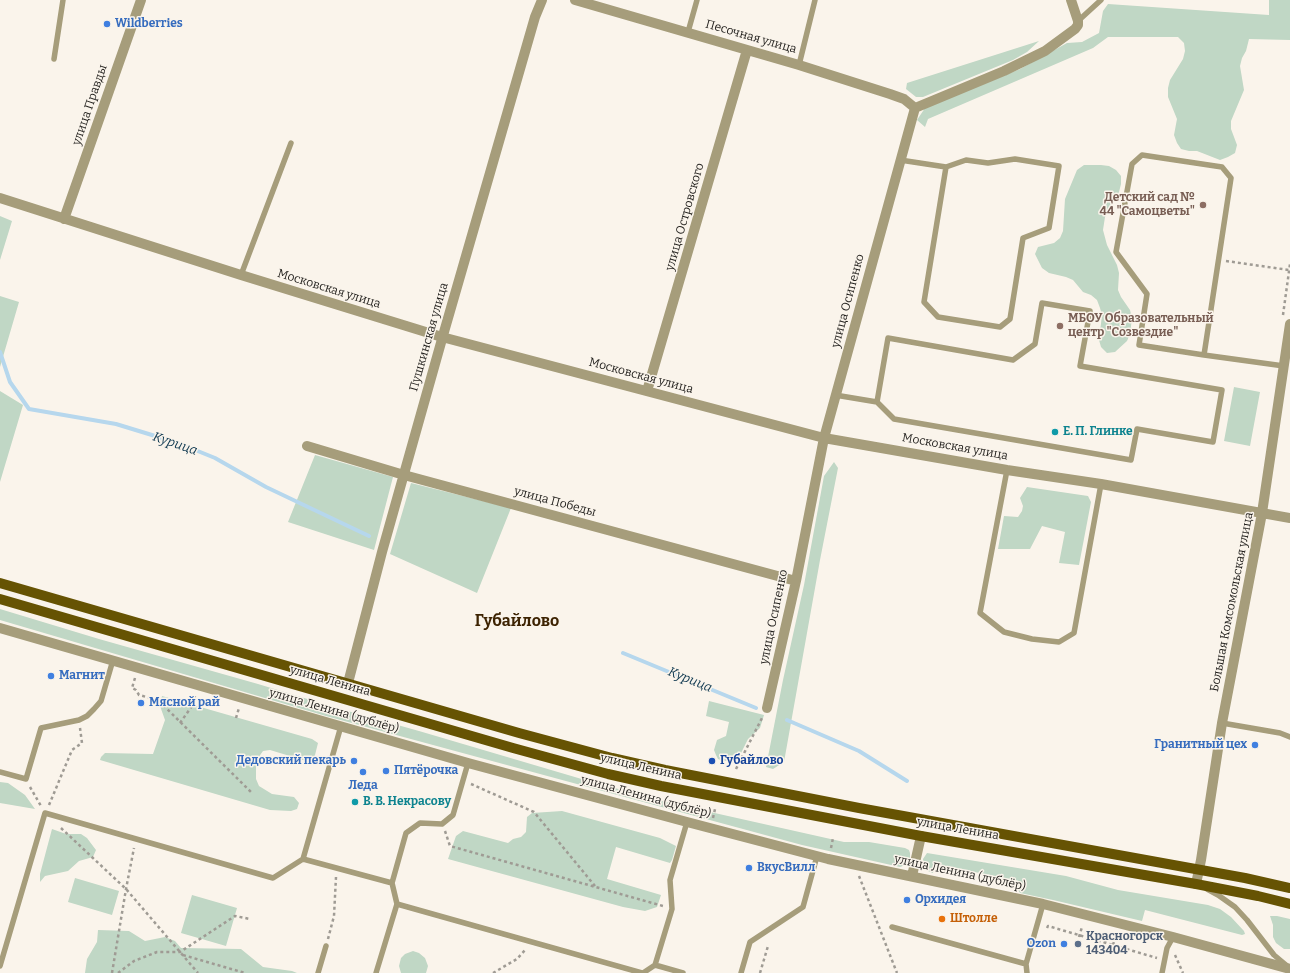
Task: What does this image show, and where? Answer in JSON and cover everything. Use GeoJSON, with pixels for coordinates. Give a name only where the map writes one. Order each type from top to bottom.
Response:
{"type":"FeatureCollection","features":[{"type":"Feature","properties":{"kind":"main road","name":"улица Ленина"},"geometry":{"type":"LineString","coordinates":[[0,582],[580,750],[665,770],[859,808],[1290,888]]}},
{"type":"Feature","properties":{"kind":"main road","name":"улица Ленина"},"geometry":{"type":"LineString","coordinates":[[0,599],[584,768],[661,786],[921,836],[1196,884],[1290,904]]}},
{"type":"Feature","properties":{"kind":"street","name":"улица Правды"},"geometry":{"type":"LineString","coordinates":[[64,219],[141,0]]}},
{"type":"Feature","properties":{"kind":"street","name":"Пушкинская улица"},"geometry":{"type":"LineString","coordinates":[[348,683],[442,337],[535,17],[542,0]]}},
{"type":"Feature","properties":{"kind":"street","name":"Песочная улица"},"geometry":{"type":"LineString","coordinates":[[575,0],[800,65],[904,99],[915,108]]}},
{"type":"Feature","properties":{"kind":"street"},"geometry":{"type":"LineString","coordinates":[[915,108],[1004,71],[1045,50],[1075,29],[1078,25],[1071,0]]}},
{"type":"Feature","properties":{"kind":"street","name":"улица Островского"},"geometry":{"type":"LineString","coordinates":[[647,391],[747,50]]}},
{"type":"Feature","properties":{"kind":"street","name":"улица Осипенко"},"geometry":{"type":"LineString","coordinates":[[768,708],[796,581],[824,438],[915,108]]}},
{"type":"Feature","properties":{"kind":"street","name":"Московская улица"},"geometry":{"type":"LineString","coordinates":[[0,198],[442,337],[824,438],[1007,470],[1101,484],[1290,518]]}},
{"type":"Feature","properties":{"kind":"street","name":"Большая Комсомольская улица"},"geometry":{"type":"LineString","coordinates":[[1196,884],[1222,723],[1262,513],[1290,325]]}},
{"type":"Feature","properties":{"kind":"street","name":"улица Победы"},"geometry":{"type":"LineString","coordinates":[[307,446],[404,475],[796,581]]}},
{"type":"Feature","properties":{"kind":"street","name":"улица Ленина (дублёр)"},"geometry":{"type":"LineString","coordinates":[[0,628],[468,763],[687,822],[818,856],[1043,904],[1290,969]]}},
{"type":"Feature","properties":{"kind":"street"},"geometry":{"type":"LineString","coordinates":[[912,876],[921,836]]}},
{"type":"Feature","properties":{"kind":"lane"},"geometry":{"type":"LineString","coordinates":[[54,59],[63,0]]}},
{"type":"Feature","properties":{"kind":"lane"},"geometry":{"type":"LineString","coordinates":[[688,32],[697,0]]}},
{"type":"Feature","properties":{"kind":"lane"},"geometry":{"type":"LineString","coordinates":[[800,65],[815,0]]}},
{"type":"Feature","properties":{"kind":"lane"},"geometry":{"type":"LineString","coordinates":[[1078,21],[1101,0]]}},
{"type":"Feature","properties":{"kind":"lane"},"geometry":{"type":"LineString","coordinates":[[241,275],[291,143]]}},
{"type":"Feature","properties":{"kind":"lane"},"geometry":{"type":"LineString","coordinates":[[1204,355],[1231,178],[1222,167],[1142,155],[1132,164],[1116,252],[1147,294],[1139,345],[1204,355],[1284,366]]}},
{"type":"Feature","properties":{"kind":"lane"},"geometry":{"type":"LineString","coordinates":[[900,160],[946,168],[966,160],[988,163],[1015,159],[1059,166],[1049,228],[1023,238],[1010,319],[1000,327],[938,317],[924,302],[946,168]]}},
{"type":"Feature","properties":{"kind":"lane"},"geometry":{"type":"LineString","coordinates":[[836,395],[877,402],[894,419],[1131,460],[1136,429],[1213,442],[1222,390],[1080,366],[1090,311],[1042,303],[1035,344],[1012,360],[888,338],[877,402]]}},
{"type":"Feature","properties":{"kind":"lane"},"geometry":{"type":"LineString","coordinates":[[1007,470],[980,613],[1004,632],[1032,639],[1059,642],[1074,633],[1101,484]]}},
{"type":"Feature","properties":{"kind":"lane"},"geometry":{"type":"LineString","coordinates":[[0,772],[26,779],[41,728],[79,720],[87,716],[101,701],[113,660]]}},
{"type":"Feature","properties":{"kind":"lane"},"geometry":{"type":"LineString","coordinates":[[1222,723],[1280,733],[1290,737]]}},
{"type":"Feature","properties":{"kind":"lane"},"geometry":{"type":"LineString","coordinates":[[0,966],[45,813],[273,878],[303,859],[341,726]]}},
{"type":"Feature","properties":{"kind":"lane"},"geometry":{"type":"LineString","coordinates":[[376,973],[397,904],[392,883],[406,833],[420,823],[442,824],[453,815],[468,763]]}},
{"type":"Feature","properties":{"kind":"lane"},"geometry":{"type":"LineString","coordinates":[[397,904],[642,973],[655,965],[672,908],[670,880],[687,822]]}},
{"type":"Feature","properties":{"kind":"lane"},"geometry":{"type":"LineString","coordinates":[[741,973],[750,942],[803,907],[818,856]]}},
{"type":"Feature","properties":{"kind":"lane"},"geometry":{"type":"LineString","coordinates":[[303,859],[392,883]]}},
{"type":"Feature","properties":{"kind":"lane"},"geometry":{"type":"LineString","coordinates":[[1196,884],[1218,895],[1235,907],[1274,955],[1290,969]]}},
{"type":"Feature","properties":{"kind":"lane"},"geometry":{"type":"LineString","coordinates":[[1027,973],[1026,964],[1043,904]]}},
{"type":"Feature","properties":{"kind":"lane"},"geometry":{"type":"LineString","coordinates":[[892,927],[1026,964]]}},
{"type":"Feature","properties":{"kind":"lane"},"geometry":{"type":"LineString","coordinates":[[1162,973],[1167,948],[1173,937]]}},
{"type":"Feature","properties":{"kind":"lane"},"geometry":{"type":"LineString","coordinates":[[318,973],[326,946]]}},
{"type":"Feature","properties":{"kind":"lane"},"geometry":{"type":"LineString","coordinates":[[655,965],[683,973]]}},
{"type":"Feature","properties":{"kind":"path"},"geometry":{"type":"LineString","coordinates":[[1218,260],[1289,270]]}},
{"type":"Feature","properties":{"kind":"path"},"geometry":{"type":"LineString","coordinates":[[134,681],[132,688],[136,690],[139,695],[158,700],[251,792]]}},
{"type":"Feature","properties":{"kind":"path"},"geometry":{"type":"LineString","coordinates":[[180,723],[192,706],[194,699]]}},
{"type":"Feature","properties":{"kind":"path"},"geometry":{"type":"LineString","coordinates":[[736,769],[768,708]]}},
{"type":"Feature","properties":{"kind":"path"},"geometry":{"type":"LineString","coordinates":[[236,718],[238,711]]}},
{"type":"Feature","properties":{"kind":"path"},"geometry":{"type":"LineString","coordinates":[[45,813],[72,750],[82,743],[79,720]]}},
{"type":"Feature","properties":{"kind":"path"},"geometry":{"type":"LineString","coordinates":[[26,779],[45,813],[126,889],[198,973]]}},
{"type":"Feature","properties":{"kind":"path"},"geometry":{"type":"LineString","coordinates":[[463,780],[534,812],[595,887]]}},
{"type":"Feature","properties":{"kind":"path"},"geometry":{"type":"LineString","coordinates":[[442,824],[450,846],[672,908]]}},
{"type":"Feature","properties":{"kind":"path"},"geometry":{"type":"LineString","coordinates":[[112,973],[136,839]]}},
{"type":"Feature","properties":{"kind":"path"},"geometry":{"type":"LineString","coordinates":[[326,946],[334,916],[338,869]]}},
{"type":"Feature","properties":{"kind":"path"},"geometry":{"type":"LineString","coordinates":[[859,876],[897,973]]}},
{"type":"Feature","properties":{"kind":"path"},"geometry":{"type":"LineString","coordinates":[[181,954],[235,916],[250,919]]}},
{"type":"Feature","properties":{"kind":"path"},"geometry":{"type":"LineString","coordinates":[[1046,931],[1048,926],[1154,957]]}},
{"type":"Feature","properties":{"kind":"path"},"geometry":{"type":"LineString","coordinates":[[1079,936],[1082,926]]}},
{"type":"Feature","properties":{"kind":"path"},"geometry":{"type":"LineString","coordinates":[[1105,942],[1108,933]]}},
{"type":"Feature","properties":{"kind":"path"},"geometry":{"type":"LineString","coordinates":[[1113,945],[1116,935]]}},
{"type":"Feature","properties":{"kind":"path"},"geometry":{"type":"LineString","coordinates":[[760,973],[768,946]]}},
{"type":"Feature","properties":{"kind":"path"},"geometry":{"type":"LineString","coordinates":[[1173,950],[1183,973]]}},
{"type":"Feature","properties":{"kind":"path"},"geometry":{"type":"LineString","coordinates":[[118,973],[134,961],[157,952],[181,954],[245,973]]}},
{"type":"Feature","properties":{"kind":"path"},"geometry":{"type":"LineString","coordinates":[[493,973],[517,959],[524,952]]}},
{"type":"Feature","properties":{"kind":"green space"},"geometry":{"type":"Polygon","coordinates":[[[1269,0],[1290,0],[1290,40],[1249,39],[1240,66],[1244,90],[1231,121],[1231,129],[1237,145],[1235,153],[1220,160],[1197,151],[1181,149],[1174,135],[1177,119],[1168,97],[1168,88],[1170,80],[1183,59],[1185,51],[1184,43],[1178,37],[1108,37],[1093,48],[928,119],[925,127],[917,120],[925,108],[1020,69],[1067,43],[1082,42],[1099,33],[1103,11],[1108,4],[1269,15],[1269,0]]]}},
{"type":"Feature","properties":{"kind":"green space"},"geometry":{"type":"Polygon","coordinates":[[[1039,41],[1027,52],[1013,60],[923,97],[916,97],[906,89],[907,83],[1039,41]]]}},
{"type":"Feature","properties":{"kind":"green space"},"geometry":{"type":"Polygon","coordinates":[[[1084,165],[1109,166],[1116,170],[1121,176],[1119,192],[1105,217],[1103,230],[1107,245],[1117,265],[1119,273],[1118,290],[1130,310],[1132,318],[1130,334],[1127,341],[1115,352],[1107,353],[1101,347],[1099,340],[1102,315],[1097,300],[1091,295],[1083,292],[1073,280],[1049,273],[1042,268],[1035,254],[1038,247],[1054,243],[1060,238],[1063,231],[1065,199],[1077,170],[1084,165]]]}},
{"type":"Feature","properties":{"kind":"green space"},"geometry":{"type":"Polygon","coordinates":[[[0,216],[12,221],[0,260],[0,216]]]}},
{"type":"Feature","properties":{"kind":"green space"},"geometry":{"type":"Polygon","coordinates":[[[0,296],[19,302],[0,367],[0,296]]]}},
{"type":"Feature","properties":{"kind":"green space"},"geometry":{"type":"Polygon","coordinates":[[[1234,387],[1260,392],[1250,446],[1224,441],[1234,387]]]}},
{"type":"Feature","properties":{"kind":"green space"},"geometry":{"type":"Polygon","coordinates":[[[0,391],[23,405],[0,482],[0,391]]]}},
{"type":"Feature","properties":{"kind":"green space"},"geometry":{"type":"Polygon","coordinates":[[[315,455],[393,477],[374,550],[288,522],[315,455]]]}},
{"type":"Feature","properties":{"kind":"green space"},"geometry":{"type":"Polygon","coordinates":[[[834,462],[838,468],[784,762],[773,769],[766,767],[783,680],[804,585],[824,476],[834,462]]]}},
{"type":"Feature","properties":{"kind":"green space"},"geometry":{"type":"Polygon","coordinates":[[[411,483],[511,508],[477,593],[390,554],[411,483]]]}},
{"type":"Feature","properties":{"kind":"green space"},"geometry":{"type":"Polygon","coordinates":[[[1027,487],[1088,496],[1091,502],[1079,565],[1059,563],[1065,532],[1042,526],[1030,549],[998,549],[1004,516],[1018,517],[1023,506],[1020,498],[1027,487]]]}},
{"type":"Feature","properties":{"kind":"green space"},"geometry":{"type":"Polygon","coordinates":[[[0,609],[585,780],[670,803],[844,842],[869,842],[905,848],[909,850],[910,861],[908,864],[900,867],[802,845],[326,716],[0,620],[0,609]]]}},
{"type":"Feature","properties":{"kind":"green space"},"geometry":{"type":"Polygon","coordinates":[[[162,696],[312,739],[318,743],[313,763],[270,750],[263,751],[256,764],[256,779],[259,786],[272,794],[294,797],[299,803],[297,809],[291,811],[270,810],[100,760],[105,753],[153,754],[165,720],[160,706],[162,696]]]}},
{"type":"Feature","properties":{"kind":"green space"},"geometry":{"type":"Polygon","coordinates":[[[709,701],[764,715],[760,728],[748,739],[741,753],[733,760],[723,761],[718,759],[716,755],[714,750],[717,740],[726,736],[729,722],[706,716],[709,701]]]}},
{"type":"Feature","properties":{"kind":"green space"},"geometry":{"type":"Polygon","coordinates":[[[0,782],[8,783],[25,795],[35,809],[0,803],[0,782]]]}},
{"type":"Feature","properties":{"kind":"green space"},"geometry":{"type":"Polygon","coordinates":[[[562,811],[660,838],[676,846],[670,863],[616,847],[607,879],[661,895],[657,907],[645,911],[623,907],[448,859],[456,836],[463,831],[508,843],[513,839],[521,837],[526,832],[527,817],[532,813],[562,811]]]}},
{"type":"Feature","properties":{"kind":"green space"},"geometry":{"type":"Polygon","coordinates":[[[52,829],[66,834],[81,834],[87,838],[96,850],[93,857],[79,861],[68,871],[45,876],[40,882],[40,874],[52,829]]]}},
{"type":"Feature","properties":{"kind":"green space"},"geometry":{"type":"Polygon","coordinates":[[[927,853],[1066,876],[1118,890],[1208,905],[1220,909],[1231,917],[1245,934],[1242,935],[1145,910],[1142,921],[1020,893],[1018,890],[1019,881],[935,864],[933,873],[928,871],[923,865],[923,859],[927,853]]]}},
{"type":"Feature","properties":{"kind":"green space"},"geometry":{"type":"Polygon","coordinates":[[[75,878],[119,891],[112,915],[68,902],[75,878]]]}},
{"type":"Feature","properties":{"kind":"green space"},"geometry":{"type":"Polygon","coordinates":[[[192,895],[237,908],[226,946],[181,933],[192,895]]]}},
{"type":"Feature","properties":{"kind":"green space"},"geometry":{"type":"Polygon","coordinates":[[[1270,916],[1290,919],[1290,949],[1284,949],[1276,943],[1273,937],[1273,925],[1270,916]]]}},
{"type":"Feature","properties":{"kind":"green space"},"geometry":{"type":"Polygon","coordinates":[[[98,930],[129,931],[145,941],[165,937],[175,941],[181,948],[241,949],[263,967],[297,973],[85,973],[87,959],[97,942],[98,930]]]}},
{"type":"Feature","properties":{"kind":"green space"},"geometry":{"type":"Polygon","coordinates":[[[413,951],[419,953],[425,958],[428,966],[426,973],[401,973],[399,966],[401,958],[405,954],[413,951]]]}},
{"type":"Feature","properties":{"kind":"waterway","name":"Курица"},"geometry":{"type":"LineString","coordinates":[[0,352],[10,382],[29,409],[116,424],[178,443],[215,458],[266,487],[369,536]]}},
{"type":"Feature","properties":{"kind":"waterway","name":"Курица"},"geometry":{"type":"LineString","coordinates":[[623,653],[756,708]]}},
{"type":"Feature","properties":{"kind":"waterway","name":"Курица"},"geometry":{"type":"LineString","coordinates":[[787,720],[859,751],[907,781]]}},
{"type":"Feature","properties":{"kind":"place","name":"Wildberries"},"geometry":{"type":"Point","coordinates":[107,24]}},
{"type":"Feature","properties":{"kind":"place","name":"Детский сад № 44 \"Самоцветы\""},"geometry":{"type":"Point","coordinates":[1203,205]}},
{"type":"Feature","properties":{"kind":"place","name":"МБОУ Образовательный центр \"Созвездие\""},"geometry":{"type":"Point","coordinates":[1060,326]}},
{"type":"Feature","properties":{"kind":"place","name":"Е. П. Глинке"},"geometry":{"type":"Point","coordinates":[1055,432]}},
{"type":"Feature","properties":{"kind":"place","name":"Магнит"},"geometry":{"type":"Point","coordinates":[51,676]}},
{"type":"Feature","properties":{"kind":"place","name":"Мясной рай"},"geometry":{"type":"Point","coordinates":[141,703]}},
{"type":"Feature","properties":{"kind":"place","name":"Гранитный цех"},"geometry":{"type":"Point","coordinates":[1255,745]}},
{"type":"Feature","properties":{"kind":"place","name":"Дедовский пекарь"},"geometry":{"type":"Point","coordinates":[354,761]}},
{"type":"Feature","properties":{"kind":"place","name":"Губайлово"},"geometry":{"type":"Point","coordinates":[712,761]}},
{"type":"Feature","properties":{"kind":"place","name":"Пятёрочка"},"geometry":{"type":"Point","coordinates":[386,771]}},
{"type":"Feature","properties":{"kind":"place","name":"Леда"},"geometry":{"type":"Point","coordinates":[363,772]}},
{"type":"Feature","properties":{"kind":"place","name":"В. В. Некрасову"},"geometry":{"type":"Point","coordinates":[355,802]}},
{"type":"Feature","properties":{"kind":"place","name":"ВкусВилл"},"geometry":{"type":"Point","coordinates":[749,868]}},
{"type":"Feature","properties":{"kind":"place","name":"Орхидея"},"geometry":{"type":"Point","coordinates":[907,900]}},
{"type":"Feature","properties":{"kind":"place","name":"Штолле"},"geometry":{"type":"Point","coordinates":[942,919]}},
{"type":"Feature","properties":{"kind":"place","name":"Ozon"},"geometry":{"type":"Point","coordinates":[1064,944]}},
{"type":"Feature","properties":{"kind":"place","name":"Красногорск 143404"},"geometry":{"type":"Point","coordinates":[1078,944]}},
{"type":"Feature","properties":{"kind":"district","name":"Губайлово"},"geometry":{"type":"Point","coordinates":[517,622]}}]}
